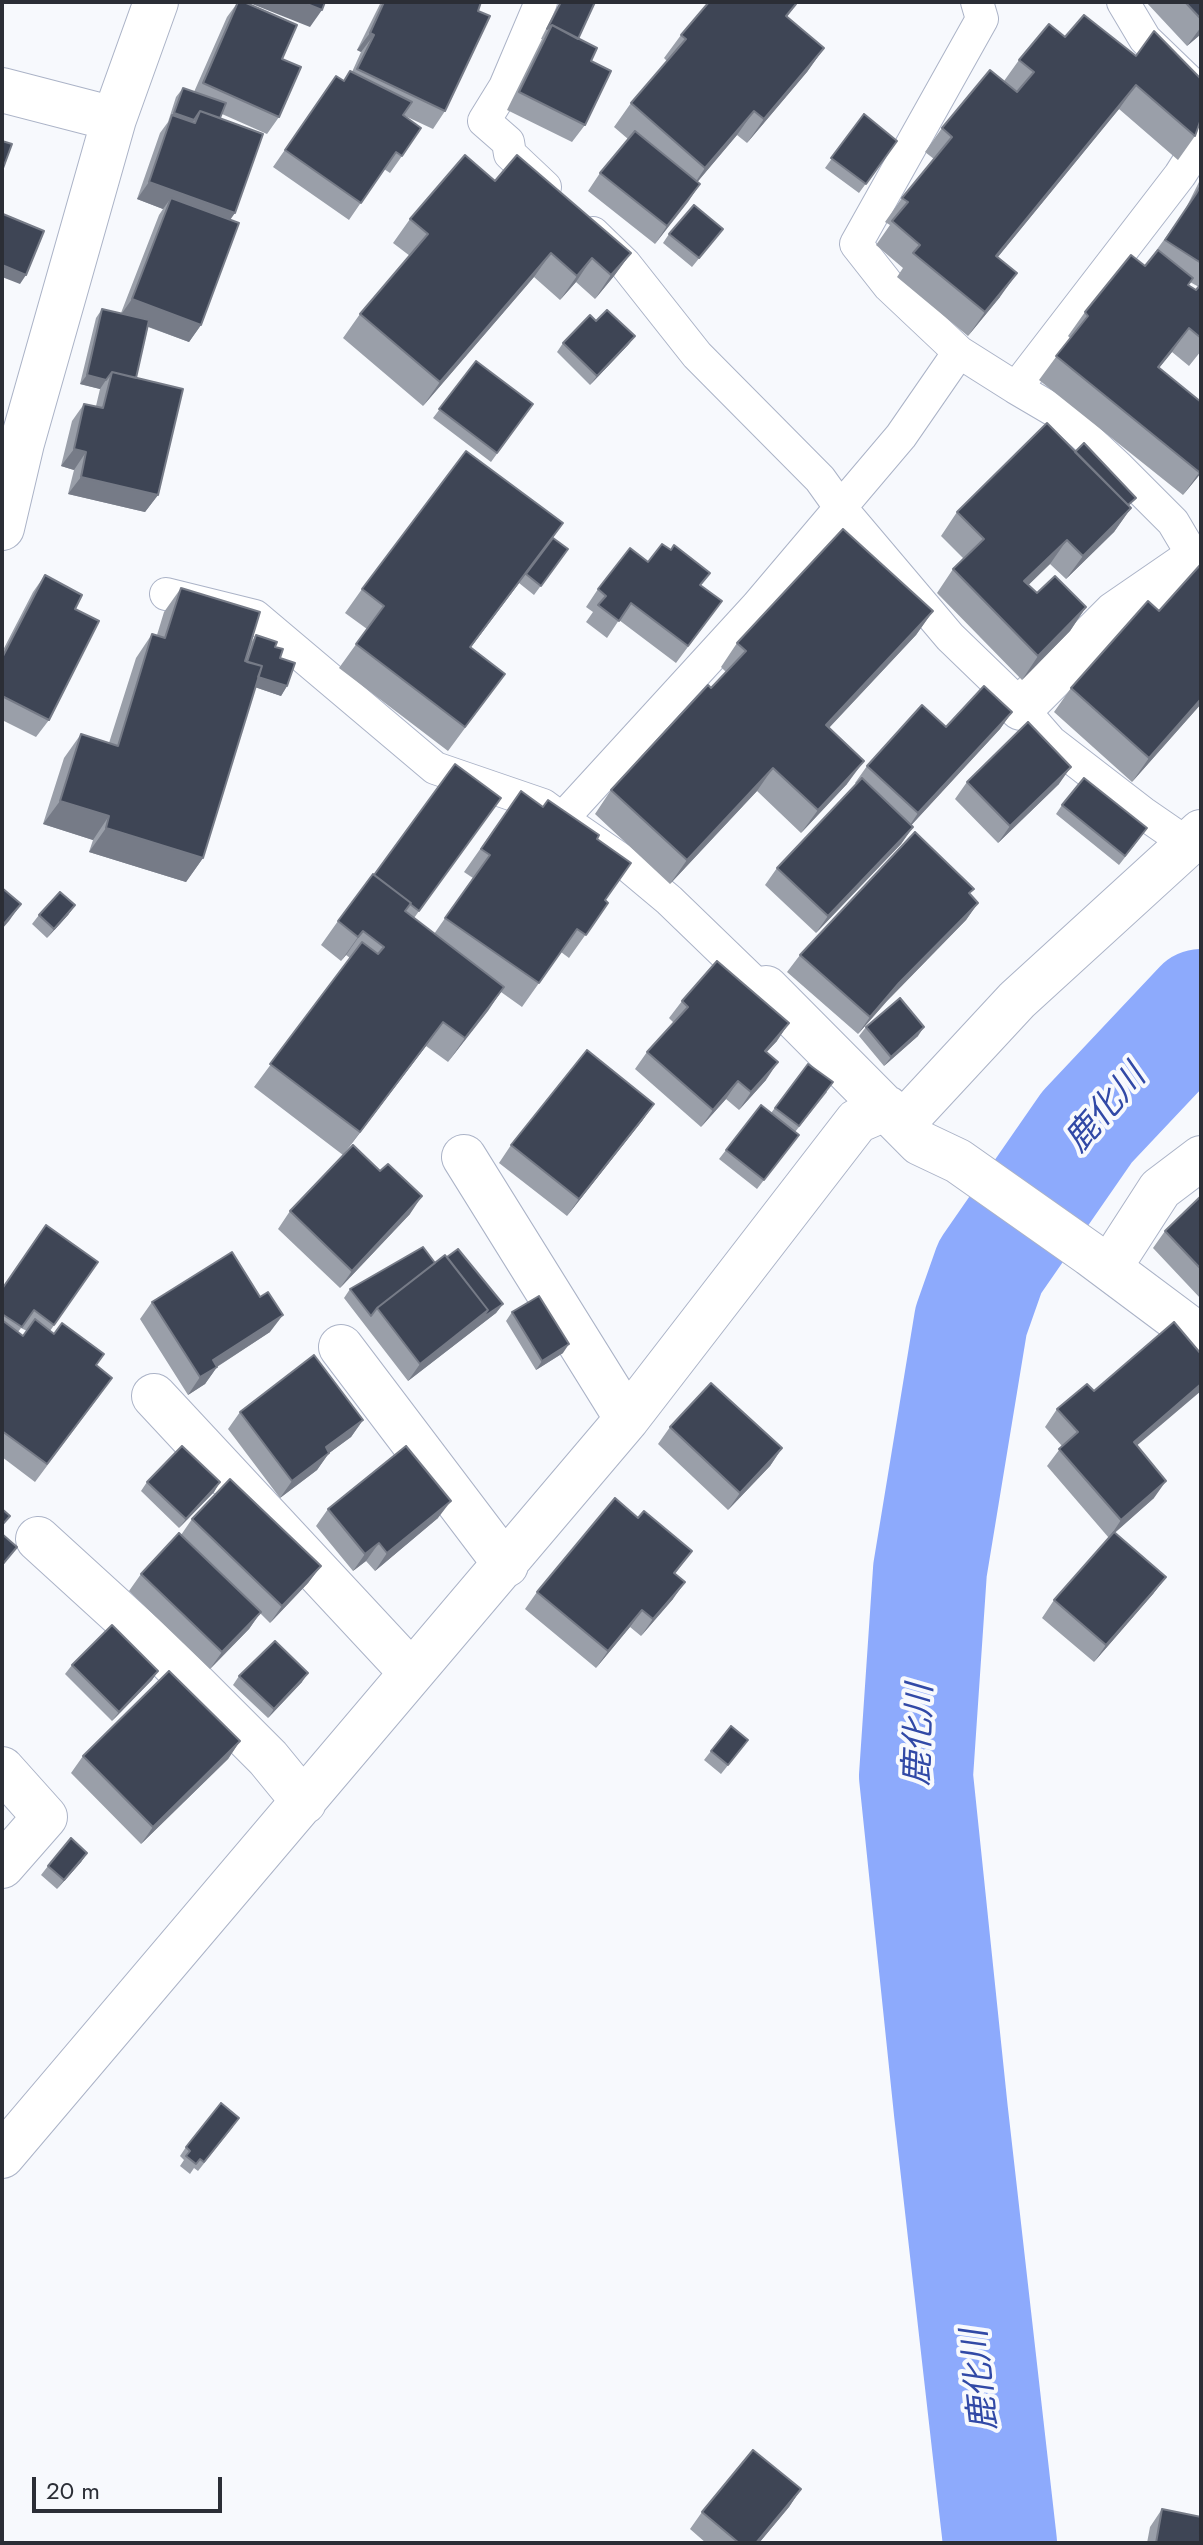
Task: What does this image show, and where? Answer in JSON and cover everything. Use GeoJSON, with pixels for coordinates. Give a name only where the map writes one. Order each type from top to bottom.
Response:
{"type":"FeatureCollection","features":[{"type":"Feature","properties":{"kind":"street"},"geometry":{"type":"LineString","coordinates":[[2,528],[12,439],[114,119],[156,2]]}},
{"type":"Feature","properties":{"kind":"street"},"geometry":{"type":"LineString","coordinates":[[2,90],[114,119]]}},
{"type":"Feature","properties":{"kind":"street"},"geometry":{"type":"LineString","coordinates":[[1021,708],[1115,614],[1198,561]]}},
{"type":"Feature","properties":{"kind":"street"},"geometry":{"type":"LineString","coordinates":[[903,1125],[1017,1000],[1195,838]]}},
{"type":"Feature","properties":{"kind":"street"},"geometry":{"type":"LineString","coordinates":[[766,988],[903,1125],[1100,1261],[1201,1337]]}},
{"type":"Feature","properties":{"kind":"street"},"geometry":{"type":"LineString","coordinates":[[2,2156],[627,1419],[857,1121],[903,1125]]}},
{"type":"Feature","properties":{"kind":"street"},"geometry":{"type":"LineString","coordinates":[[464,1157],[627,1419]]}},
{"type":"Feature","properties":{"kind":"street"},"geometry":{"type":"LineString","coordinates":[[1100,1261],[1160,1189],[1201,1158]]}},
{"type":"Feature","properties":{"kind":"street"},"geometry":{"type":"LineString","coordinates":[[341,1347],[506,1565]]}},
{"type":"Feature","properties":{"kind":"street"},"geometry":{"type":"LineString","coordinates":[[154,1396],[411,1672]]}},
{"type":"Feature","properties":{"kind":"street"},"geometry":{"type":"LineString","coordinates":[[38,1539],[174,1664],[268,1758],[304,1802]]}},
{"type":"Feature","properties":{"kind":"street"},"geometry":{"type":"LineString","coordinates":[[2,1769],[45,1817],[2,1866]]}},
{"type":"Feature","properties":{"kind":"lane"},"geometry":{"type":"LineString","coordinates":[[541,2],[505,87],[484,121],[508,142],[510,154],[625,264],[697,355],[820,479],[950,637],[1051,742],[1143,813],[1195,838]]}},
{"type":"Feature","properties":{"kind":"lane"},"geometry":{"type":"LineString","coordinates":[[977,2],[982,19],[856,244],[889,286],[959,352],[1062,415],[1173,522],[1198,561]]}},
{"type":"Feature","properties":{"kind":"lane"},"geometry":{"type":"LineString","coordinates":[[1123,2],[1145,39],[1201,93]]}},
{"type":"Feature","properties":{"kind":"lane"},"geometry":{"type":"LineString","coordinates":[[1016,388],[1180,175],[1201,142]]}},
{"type":"Feature","properties":{"kind":"lane"},"geometry":{"type":"LineString","coordinates":[[562,819],[757,606],[901,436],[959,352]]}},
{"type":"Feature","properties":{"kind":"lane"},"geometry":{"type":"LineString","coordinates":[[166,594],[255,616],[435,768],[543,805],[620,859],[757,985],[766,988]]}},
{"type":"Feature","properties":{"kind":"building"},"geometry":{"type":"Polygon","coordinates":[[[238,2],[297,25],[282,59],[301,67],[279,117],[203,83],[238,2]]]}},
{"type":"Feature","properties":{"kind":"building"},"geometry":{"type":"Polygon","coordinates":[[[302,2],[325,2],[322,10],[302,2]]]}},
{"type":"Feature","properties":{"kind":"building"},"geometry":{"type":"Polygon","coordinates":[[[384,2],[481,2],[478,11],[490,16],[445,111],[357,69],[374,35],[370,33],[384,2]]]}},
{"type":"Feature","properties":{"kind":"building"},"geometry":{"type":"Polygon","coordinates":[[[561,2],[595,2],[578,39],[552,25],[547,29],[561,2]]]}},
{"type":"Feature","properties":{"kind":"building"},"geometry":{"type":"Polygon","coordinates":[[[709,2],[794,2],[796,4],[786,16],[824,48],[764,119],[754,111],[705,168],[631,103],[686,39],[681,35],[709,2]]]}},
{"type":"Feature","properties":{"kind":"building"},"geometry":{"type":"Polygon","coordinates":[[[1185,2],[1201,2],[1201,19],[1185,2]]]}},
{"type":"Feature","properties":{"kind":"building"},"geometry":{"type":"Polygon","coordinates":[[[1084,15],[1136,56],[1154,31],[1201,79],[1201,119],[1195,136],[1136,85],[996,256],[1017,273],[985,312],[913,253],[920,245],[892,221],[908,202],[902,198],[952,137],[942,128],[990,70],[1017,92],[1034,72],[1019,60],[1049,24],[1065,37],[1084,15]]]}},
{"type":"Feature","properties":{"kind":"building"},"geometry":{"type":"Polygon","coordinates":[[[552,25],[597,48],[591,61],[611,71],[585,125],[519,92],[552,25]]]}},
{"type":"Feature","properties":{"kind":"building"},"geometry":{"type":"Polygon","coordinates":[[[350,71],[412,102],[403,115],[421,128],[402,156],[396,152],[361,203],[285,150],[336,76],[344,81],[350,71]]]}},
{"type":"Feature","properties":{"kind":"building"},"geometry":{"type":"Polygon","coordinates":[[[183,88],[226,103],[220,118],[200,111],[194,120],[174,113],[183,88]]]}},
{"type":"Feature","properties":{"kind":"building"},"geometry":{"type":"Polygon","coordinates":[[[200,111],[263,134],[235,213],[149,182],[172,115],[195,123],[200,111]]]}},
{"type":"Feature","properties":{"kind":"building"},"geometry":{"type":"Polygon","coordinates":[[[864,114],[897,141],[866,184],[831,158],[864,114]]]}},
{"type":"Feature","properties":{"kind":"building"},"geometry":{"type":"Polygon","coordinates":[[[635,131],[700,184],[667,226],[600,173],[635,131]]]}},
{"type":"Feature","properties":{"kind":"building"},"geometry":{"type":"Polygon","coordinates":[[[2,141],[12,144],[2,171],[2,141]]]}},
{"type":"Feature","properties":{"kind":"building"},"geometry":{"type":"Polygon","coordinates":[[[465,155],[495,181],[517,155],[631,253],[611,275],[592,258],[577,276],[551,253],[440,382],[360,314],[428,234],[410,219],[465,155]]]}},
{"type":"Feature","properties":{"kind":"building"},"geometry":{"type":"Polygon","coordinates":[[[1201,185],[1201,263],[1165,240],[1201,185]]]}},
{"type":"Feature","properties":{"kind":"building"},"geometry":{"type":"Polygon","coordinates":[[[171,198],[239,223],[201,325],[132,299],[171,198]]]}},
{"type":"Feature","properties":{"kind":"building"},"geometry":{"type":"Polygon","coordinates":[[[694,205],[723,229],[699,258],[669,234],[694,205]]]}},
{"type":"Feature","properties":{"kind":"building"},"geometry":{"type":"Polygon","coordinates":[[[3,214],[44,231],[26,275],[2,265],[3,214]]]}},
{"type":"Feature","properties":{"kind":"building"},"geometry":{"type":"Polygon","coordinates":[[[1158,250],[1193,278],[1188,285],[1196,290],[1201,284],[1201,338],[1189,328],[1158,367],[1201,402],[1199,472],[1056,356],[1088,316],[1085,312],[1131,255],[1145,266],[1158,250]]]}},
{"type":"Feature","properties":{"kind":"building"},"geometry":{"type":"Polygon","coordinates":[[[102,309],[149,320],[136,378],[112,372],[106,380],[87,375],[102,309]]]}},
{"type":"Feature","properties":{"kind":"building"},"geometry":{"type":"Polygon","coordinates":[[[607,310],[635,336],[597,376],[563,343],[590,315],[596,321],[607,310]]]}},
{"type":"Feature","properties":{"kind":"building"},"geometry":{"type":"Polygon","coordinates":[[[476,361],[533,404],[497,453],[439,409],[476,361]]]}},
{"type":"Feature","properties":{"kind":"building"},"geometry":{"type":"Polygon","coordinates":[[[112,372],[183,389],[158,495],[81,477],[86,452],[74,449],[84,404],[103,408],[112,372]]]}},
{"type":"Feature","properties":{"kind":"building"},"geometry":{"type":"Polygon","coordinates":[[[1047,423],[1131,508],[1083,556],[1067,540],[1024,581],[1037,593],[1055,576],[1086,607],[1038,656],[953,569],[984,539],[957,512],[1047,423]]]}},
{"type":"Feature","properties":{"kind":"building"},"geometry":{"type":"Polygon","coordinates":[[[1084,443],[1136,498],[1128,505],[1075,452],[1084,443]]]}},
{"type":"Feature","properties":{"kind":"building"},"geometry":{"type":"Polygon","coordinates":[[[466,451],[563,523],[470,647],[505,674],[465,727],[356,644],[384,606],[362,589],[466,451]]]}},
{"type":"Feature","properties":{"kind":"building"},"geometry":{"type":"Polygon","coordinates":[[[843,529],[933,611],[826,725],[864,761],[818,810],[773,768],[687,860],[611,790],[708,685],[711,688],[746,651],[737,643],[843,529]]]}},
{"type":"Feature","properties":{"kind":"building"},"geometry":{"type":"Polygon","coordinates":[[[553,538],[568,549],[541,586],[526,574],[553,538]]]}},
{"type":"Feature","properties":{"kind":"building"},"geometry":{"type":"Polygon","coordinates":[[[662,544],[671,550],[674,545],[710,573],[700,585],[722,601],[688,646],[631,603],[619,621],[598,605],[606,596],[598,589],[630,548],[648,562],[662,544]]]}},
{"type":"Feature","properties":{"kind":"building"},"geometry":{"type":"Polygon","coordinates":[[[1201,564],[1201,699],[1149,758],[1071,688],[1148,601],[1159,611],[1201,564]]]}},
{"type":"Feature","properties":{"kind":"building"},"geometry":{"type":"Polygon","coordinates":[[[45,575],[82,595],[75,609],[99,621],[49,720],[2,696],[2,658],[45,575]]]}},
{"type":"Feature","properties":{"kind":"building"},"geometry":{"type":"Polygon","coordinates":[[[181,588],[260,612],[245,661],[262,666],[203,858],[106,828],[109,816],[60,801],[81,734],[118,746],[152,634],[165,638],[181,588]]]}},
{"type":"Feature","properties":{"kind":"building"},"geometry":{"type":"Polygon","coordinates":[[[256,635],[277,642],[275,647],[283,649],[280,658],[295,663],[287,686],[258,677],[262,666],[247,662],[256,635]]]}},
{"type":"Feature","properties":{"kind":"building"},"geometry":{"type":"Polygon","coordinates":[[[984,686],[1012,712],[918,813],[867,766],[922,705],[946,727],[984,686]]]}},
{"type":"Feature","properties":{"kind":"building"},"geometry":{"type":"Polygon","coordinates":[[[1028,722],[1071,767],[1010,826],[967,782],[1028,722]]]}},
{"type":"Feature","properties":{"kind":"building"},"geometry":{"type":"Polygon","coordinates":[[[455,764],[501,798],[419,911],[374,875],[455,764]]]}},
{"type":"Feature","properties":{"kind":"building"},"geometry":{"type":"Polygon","coordinates":[[[862,778],[913,827],[828,916],[777,868],[862,778]]]}},
{"type":"Feature","properties":{"kind":"building"},"geometry":{"type":"Polygon","coordinates":[[[1084,778],[1147,828],[1125,856],[1062,805],[1084,778]]]}},
{"type":"Feature","properties":{"kind":"building"},"geometry":{"type":"Polygon","coordinates":[[[521,791],[543,807],[548,800],[599,835],[597,839],[631,863],[605,900],[608,903],[586,935],[577,929],[539,983],[445,918],[490,855],[481,849],[521,791]]]}},
{"type":"Feature","properties":{"kind":"building"},"geometry":{"type":"Polygon","coordinates":[[[915,832],[974,889],[969,893],[978,903],[870,1017],[800,955],[915,832]]]}},
{"type":"Feature","properties":{"kind":"building"},"geometry":{"type":"Polygon","coordinates":[[[373,874],[411,903],[405,911],[504,987],[465,1038],[443,1022],[360,1132],[270,1064],[362,942],[378,954],[384,947],[363,931],[358,937],[338,921],[373,874]]]}},
{"type":"Feature","properties":{"kind":"building"},"geometry":{"type":"Polygon","coordinates":[[[2,888],[21,904],[2,926],[2,888]]]}},
{"type":"Feature","properties":{"kind":"building"},"geometry":{"type":"Polygon","coordinates":[[[60,892],[75,905],[54,929],[39,915],[60,892]]]}},
{"type":"Feature","properties":{"kind":"building"},"geometry":{"type":"Polygon","coordinates":[[[717,961],[789,1023],[765,1051],[778,1062],[751,1092],[738,1081],[713,1110],[647,1052],[688,1007],[682,1001],[717,961]]]}},
{"type":"Feature","properties":{"kind":"building"},"geometry":{"type":"Polygon","coordinates":[[[900,998],[924,1027],[891,1057],[866,1027],[900,998]]]}},
{"type":"Feature","properties":{"kind":"building"},"geometry":{"type":"Polygon","coordinates":[[[587,1050],[654,1104],[579,1199],[511,1145],[587,1050]]]}},
{"type":"Feature","properties":{"kind":"building"},"geometry":{"type":"Polygon","coordinates":[[[808,1064],[833,1082],[799,1126],[775,1108],[808,1064]]]}},
{"type":"Feature","properties":{"kind":"building"},"geometry":{"type":"Polygon","coordinates":[[[761,1105],[799,1135],[764,1180],[726,1150],[761,1105]]]}},
{"type":"Feature","properties":{"kind":"building"},"geometry":{"type":"Polygon","coordinates":[[[353,1145],[380,1171],[388,1164],[422,1196],[352,1271],[290,1211],[353,1145]]]}},
{"type":"Feature","properties":{"kind":"building"},"geometry":{"type":"Polygon","coordinates":[[[1201,1196],[1201,1269],[1165,1231],[1201,1196]]]}},
{"type":"Feature","properties":{"kind":"building"},"geometry":{"type":"Polygon","coordinates":[[[46,1225],[98,1262],[54,1325],[34,1310],[22,1327],[2,1314],[2,1289],[46,1225]]]}},
{"type":"Feature","properties":{"kind":"building"},"geometry":{"type":"Polygon","coordinates":[[[423,1247],[435,1263],[371,1316],[350,1289],[423,1247]]]}},
{"type":"Feature","properties":{"kind":"building"},"geometry":{"type":"Polygon","coordinates":[[[458,1249],[503,1304],[482,1318],[488,1310],[447,1257],[458,1249]]]}},
{"type":"Feature","properties":{"kind":"building"},"geometry":{"type":"Polygon","coordinates":[[[232,1252],[260,1297],[268,1292],[283,1315],[213,1360],[217,1367],[200,1377],[152,1302],[232,1252]]]}},
{"type":"Feature","properties":{"kind":"building"},"geometry":{"type":"Polygon","coordinates":[[[445,1255],[488,1310],[420,1364],[377,1308],[445,1255]]]}},
{"type":"Feature","properties":{"kind":"building"},"geometry":{"type":"Polygon","coordinates":[[[539,1296],[569,1344],[542,1361],[512,1312],[539,1296]]]}},
{"type":"Feature","properties":{"kind":"building"},"geometry":{"type":"Polygon","coordinates":[[[35,1319],[54,1334],[62,1323],[104,1354],[96,1365],[112,1378],[47,1464],[2,1431],[2,1320],[23,1336],[35,1319]]]}},
{"type":"Feature","properties":{"kind":"building"},"geometry":{"type":"Polygon","coordinates":[[[1174,1322],[1201,1354],[1201,1384],[1134,1442],[1166,1481],[1121,1520],[1059,1449],[1078,1432],[1057,1409],[1087,1384],[1094,1391],[1174,1322]]]}},
{"type":"Feature","properties":{"kind":"building"},"geometry":{"type":"Polygon","coordinates":[[[314,1355],[363,1420],[326,1447],[329,1453],[292,1481],[240,1412],[314,1355]]]}},
{"type":"Feature","properties":{"kind":"building"},"geometry":{"type":"Polygon","coordinates":[[[711,1383],[782,1448],[740,1493],[670,1427],[711,1383]]]}},
{"type":"Feature","properties":{"kind":"building"},"geometry":{"type":"Polygon","coordinates":[[[182,1446],[220,1482],[186,1519],[147,1482],[182,1446]]]}},
{"type":"Feature","properties":{"kind":"building"},"geometry":{"type":"Polygon","coordinates":[[[406,1446],[451,1501],[387,1553],[379,1543],[365,1554],[328,1509],[406,1446]]]}},
{"type":"Feature","properties":{"kind":"building"},"geometry":{"type":"Polygon","coordinates":[[[230,1479],[321,1566],[282,1606],[192,1519],[230,1479]]]}},
{"type":"Feature","properties":{"kind":"building"},"geometry":{"type":"Polygon","coordinates":[[[615,1498],[638,1518],[644,1511],[692,1551],[674,1573],[685,1582],[653,1619],[642,1610],[608,1651],[537,1592],[615,1498]]]}},
{"type":"Feature","properties":{"kind":"building"},"geometry":{"type":"Polygon","coordinates":[[[2,1509],[10,1516],[2,1525],[2,1509]]]}},
{"type":"Feature","properties":{"kind":"building"},"geometry":{"type":"Polygon","coordinates":[[[1114,1532],[1166,1577],[1106,1645],[1054,1600],[1114,1532]]]}},
{"type":"Feature","properties":{"kind":"building"},"geometry":{"type":"Polygon","coordinates":[[[179,1533],[261,1612],[222,1652],[141,1574],[179,1533]]]}},
{"type":"Feature","properties":{"kind":"building"},"geometry":{"type":"Polygon","coordinates":[[[2,1534],[17,1547],[2,1565],[2,1534]]]}},
{"type":"Feature","properties":{"kind":"building"},"geometry":{"type":"Polygon","coordinates":[[[112,1625],[158,1671],[119,1712],[72,1665],[112,1625]]]}},
{"type":"Feature","properties":{"kind":"building"},"geometry":{"type":"Polygon","coordinates":[[[275,1641],[308,1673],[274,1709],[239,1676],[275,1641]]]}},
{"type":"Feature","properties":{"kind":"building"},"geometry":{"type":"Polygon","coordinates":[[[169,1671],[240,1741],[153,1827],[83,1756],[169,1671]]]}},
{"type":"Feature","properties":{"kind":"building"},"geometry":{"type":"Polygon","coordinates":[[[731,1726],[748,1740],[728,1765],[711,1751],[731,1726]]]}},
{"type":"Feature","properties":{"kind":"building"},"geometry":{"type":"Polygon","coordinates":[[[71,1838],[87,1853],[64,1880],[48,1866],[71,1838]]]}},
{"type":"Feature","properties":{"kind":"building"},"geometry":{"type":"Polygon","coordinates":[[[221,2103],[239,2118],[204,2162],[200,2159],[196,2164],[186,2156],[190,2151],[186,2147],[221,2103]]]}},
{"type":"Feature","properties":{"kind":"building"},"geometry":{"type":"Polygon","coordinates":[[[753,2450],[801,2489],[756,2543],[739,2543],[702,2512],[753,2450]]]}},
{"type":"Feature","properties":{"kind":"building"},"geometry":{"type":"Polygon","coordinates":[[[1162,2509],[1201,2517],[1201,2543],[1156,2543],[1162,2509]]]}},
{"type":"Feature","properties":{"kind":"waterway","name":"鹿化川"},"geometry":{"type":"LineString","coordinates":[[1000,2543],[916,1776],[930,1570],[971,1321],[990,1267],[1087,1127],[1201,1006]]}}]}
